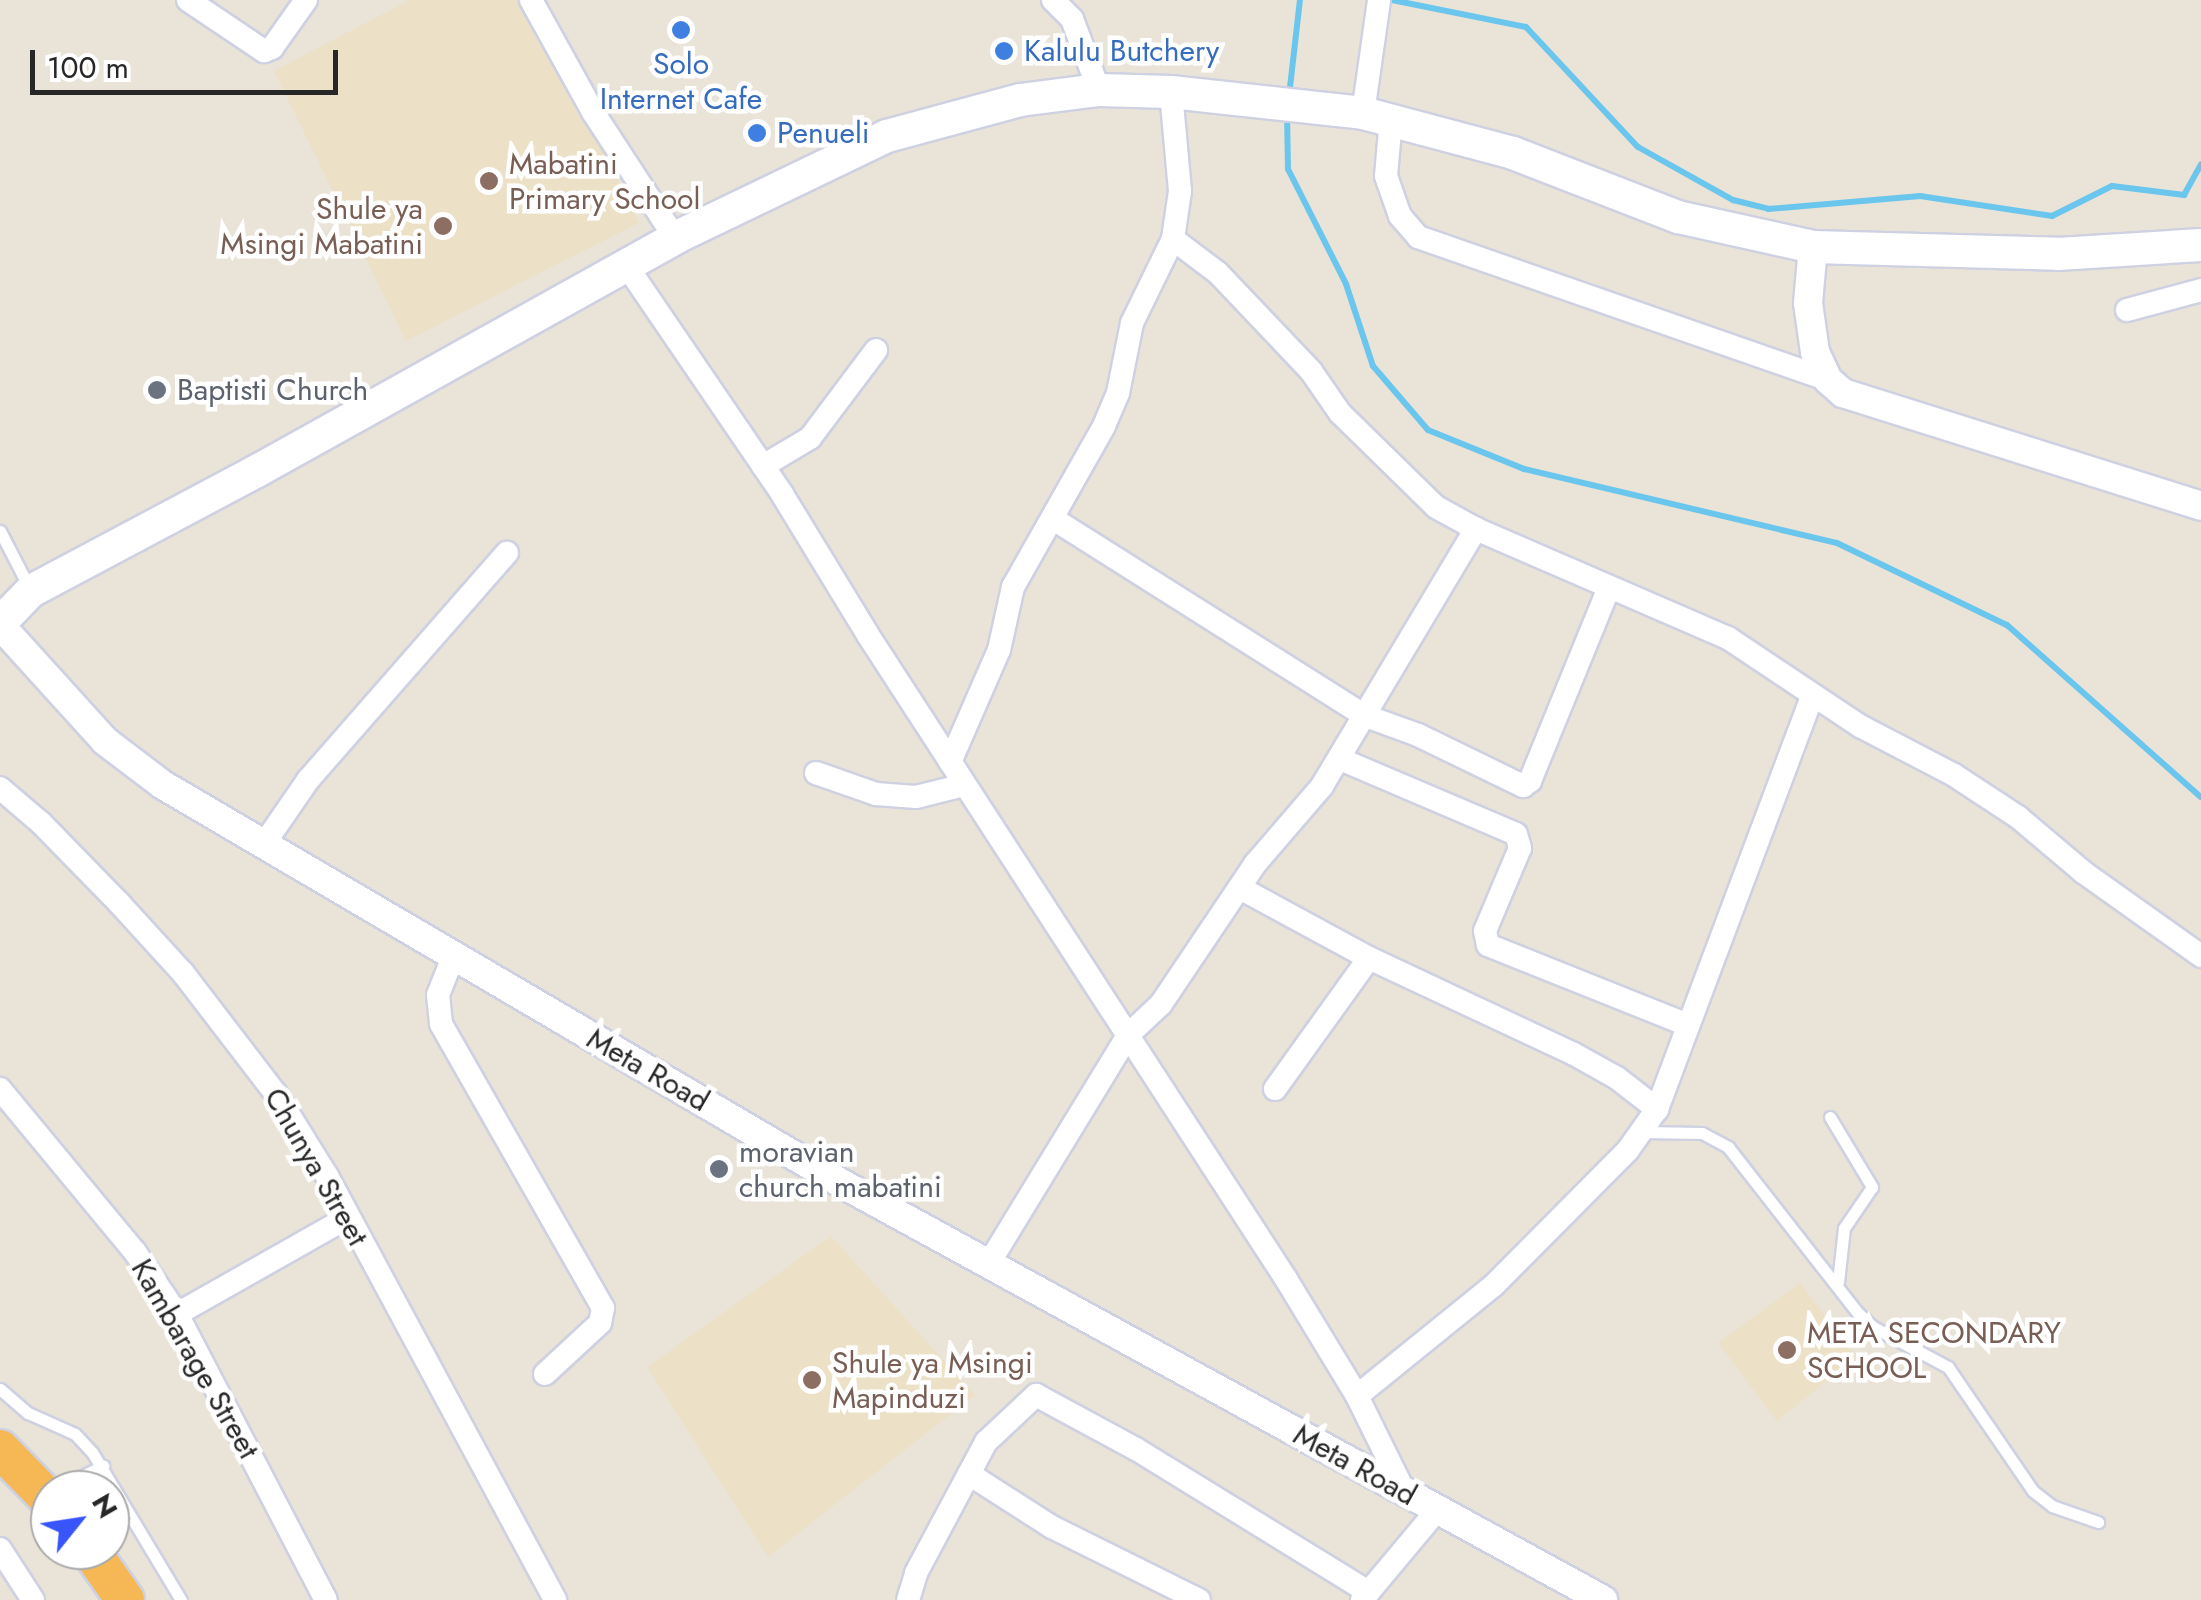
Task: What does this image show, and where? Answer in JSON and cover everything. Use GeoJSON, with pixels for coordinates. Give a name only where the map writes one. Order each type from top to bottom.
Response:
{"type":"FeatureCollection","features":[{"type":"Feature","properties":{"kind":"highway"},"geometry":{"type":"LineString","coordinates":[[0,1449],[30,1476]]}},
{"type":"Feature","properties":{"kind":"highway"},"geometry":{"type":"LineString","coordinates":[[104,1570],[125,1600]]}},
{"type":"Feature","properties":{"kind":"main road"},"geometry":{"type":"LineString","coordinates":[[0,624],[31,591],[258,471],[674,238],[888,136],[981,108],[1099,90],[1259,99],[1377,116],[1513,153],[1678,218],[1812,247],[2058,254],[2201,245]]}},
{"type":"Feature","properties":{"kind":"street"},"geometry":{"type":"LineString","coordinates":[[188,0],[264,51],[272,48],[306,0]]}},
{"type":"Feature","properties":{"kind":"street"},"geometry":{"type":"LineString","coordinates":[[1053,0],[1072,19],[1099,90]]}},
{"type":"Feature","properties":{"kind":"street"},"geometry":{"type":"LineString","coordinates":[[539,2],[592,112],[674,238]]}},
{"type":"Feature","properties":{"kind":"street"},"geometry":{"type":"LineString","coordinates":[[1378,9],[1377,116],[1386,176],[1400,216],[1418,237],[1828,380]]}},
{"type":"Feature","properties":{"kind":"street"},"geometry":{"type":"LineString","coordinates":[[950,762],[999,650],[1013,587],[1055,520],[1118,392],[1132,323],[1174,239],[1180,191],[1171,92]]}},
{"type":"Feature","properties":{"kind":"street"},"geometry":{"type":"LineString","coordinates":[[1174,239],[1218,274],[1311,370],[1340,413],[1405,482],[1436,507],[1476,529],[1728,638],[1812,696],[1986,796],[2201,956]]}},
{"type":"Feature","properties":{"kind":"street"},"geometry":{"type":"LineString","coordinates":[[1812,247],[1814,352],[1828,380],[1842,393],[2201,506]]}},
{"type":"Feature","properties":{"kind":"street"},"geometry":{"type":"LineString","coordinates":[[626,265],[763,466],[1357,1396],[1405,1493]]}},
{"type":"Feature","properties":{"kind":"street"},"geometry":{"type":"LineString","coordinates":[[2128,310],[2201,290]]}},
{"type":"Feature","properties":{"kind":"street"},"geometry":{"type":"LineString","coordinates":[[763,466],[810,438],[876,350]]}},
{"type":"Feature","properties":{"kind":"street"},"geometry":{"type":"LineString","coordinates":[[1055,520],[1363,715],[1526,785],[1610,586]]}},
{"type":"Feature","properties":{"kind":"street"},"geometry":{"type":"LineString","coordinates":[[990,1263],[1128,1036],[1161,1004],[1263,854],[1304,812],[1340,759],[1476,529]]}},
{"type":"Feature","properties":{"kind":"street"},"geometry":{"type":"LineString","coordinates":[[264,844],[308,780],[507,553]]}},
{"type":"Feature","properties":{"kind":"street","name":"Meta Road"},"geometry":{"type":"LineString","coordinates":[[0,624],[133,766],[838,1182],[1603,1600]]}},
{"type":"Feature","properties":{"kind":"street"},"geometry":{"type":"LineString","coordinates":[[1357,1396],[1494,1285],[1641,1132],[1657,1108],[1812,696]]}},
{"type":"Feature","properties":{"kind":"street"},"geometry":{"type":"LineString","coordinates":[[1340,759],[1516,834],[1520,848],[1485,930],[1488,945],[1688,1025]]}},
{"type":"Feature","properties":{"kind":"street"},"geometry":{"type":"LineString","coordinates":[[816,773],[876,794],[916,797],[964,784]]}},
{"type":"Feature","properties":{"kind":"street","name":"Chunya Street"},"geometry":{"type":"LineString","coordinates":[[0,788],[41,822],[183,973],[276,1094],[556,1600]]}},
{"type":"Feature","properties":{"kind":"street"},"geometry":{"type":"LineString","coordinates":[[1240,888],[1369,958],[1574,1054],[1617,1078],[1657,1108]]}},
{"type":"Feature","properties":{"kind":"street"},"geometry":{"type":"LineString","coordinates":[[453,957],[438,995],[441,1024],[603,1308],[600,1323],[545,1374]]}},
{"type":"Feature","properties":{"kind":"street"},"geometry":{"type":"LineString","coordinates":[[1275,1089],[1369,958]]}},
{"type":"Feature","properties":{"kind":"street","name":"Kambarage Street"},"geometry":{"type":"LineString","coordinates":[[0,1089],[136,1252],[177,1314],[326,1600]]}},
{"type":"Feature","properties":{"kind":"street"},"geometry":{"type":"LineString","coordinates":[[177,1314],[346,1218]]}},
{"type":"Feature","properties":{"kind":"street"},"geometry":{"type":"LineString","coordinates":[[908,1600],[916,1573],[986,1442],[1025,1401],[1036,1395],[1304,1548],[1365,1596],[1438,1509]]}},
{"type":"Feature","properties":{"kind":"street"},"geometry":{"type":"LineString","coordinates":[[969,1474],[1052,1527],[1199,1600]]}},
{"type":"Feature","properties":{"kind":"street"},"geometry":{"type":"LineString","coordinates":[[0,1550],[33,1600]]}},
{"type":"Feature","properties":{"kind":"lane"},"geometry":{"type":"LineString","coordinates":[[0,532],[31,591]]}},
{"type":"Feature","properties":{"kind":"lane"},"geometry":{"type":"LineString","coordinates":[[1830,1117],[1872,1187],[1844,1228],[1838,1282]]}},
{"type":"Feature","properties":{"kind":"lane"},"geometry":{"type":"LineString","coordinates":[[1641,1132],[1702,1134],[1728,1147],[1873,1327],[1948,1368],[2032,1491],[2052,1506],[2098,1522]]}},
{"type":"Feature","properties":{"kind":"lane"},"geometry":{"type":"LineString","coordinates":[[0,1388],[28,1413],[76,1434],[103,1466],[181,1600]]}},
{"type":"Feature","properties":{"kind":"lane"},"geometry":{"type":"LineString","coordinates":[[95,1470],[103,1466]]}},
{"type":"Feature","properties":{"kind":"shaded area"},"geometry":{"type":"Polygon","coordinates":[[[409,0],[529,0],[639,223],[406,341],[274,71],[409,0]]]}},
{"type":"Feature","properties":{"kind":"shaded area"},"geometry":{"type":"Polygon","coordinates":[[[831,1236],[975,1395],[768,1557],[647,1367],[831,1236]]]}},
{"type":"Feature","properties":{"kind":"shaded area","name":"META SECONDARY SCHOOL"},"geometry":{"type":"Polygon","coordinates":[[[1804,1280],[1801,1284],[1856,1357],[1777,1421],[1718,1343],[1804,1280]]]}},
{"type":"Feature","properties":{"kind":"waterway"},"geometry":{"type":"LineString","coordinates":[[1289,96],[1300,0]]}},
{"type":"Feature","properties":{"kind":"waterway"},"geometry":{"type":"LineString","coordinates":[[1392,0],[1526,27],[1638,147],[1733,200],[1768,209],[1920,196],[2052,216],[2112,186],[2184,195],[2201,164]]}},
{"type":"Feature","properties":{"kind":"waterway"},"geometry":{"type":"LineString","coordinates":[[1287,113],[1288,169],[1346,284],[1373,366],[1428,430],[1524,469],[1837,543],[2007,625],[2201,797]]}},
{"type":"Feature","properties":{"kind":"place","name":"Solo Internet Cafe"},"geometry":{"type":"Point","coordinates":[681,30]}},
{"type":"Feature","properties":{"kind":"place","name":"Kalulu Butchery"},"geometry":{"type":"Point","coordinates":[1004,51]}},
{"type":"Feature","properties":{"kind":"place","name":"Penueli"},"geometry":{"type":"Point","coordinates":[757,133]}},
{"type":"Feature","properties":{"kind":"place","name":"Mabatini Primary School"},"geometry":{"type":"Point","coordinates":[489,181]}},
{"type":"Feature","properties":{"kind":"place","name":"Shule ya Msingi Mabatini"},"geometry":{"type":"Point","coordinates":[443,226]}},
{"type":"Feature","properties":{"kind":"place","name":"Baptisti Church"},"geometry":{"type":"Point","coordinates":[157,390]}},
{"type":"Feature","properties":{"kind":"place","name":"moravian church mabatini"},"geometry":{"type":"Point","coordinates":[719,1169]}},
{"type":"Feature","properties":{"kind":"place","name":"META SECONDARY SCHOOL"},"geometry":{"type":"Point","coordinates":[1787,1350]}},
{"type":"Feature","properties":{"kind":"place","name":"Shule ya Msingi Mapinduzi"},"geometry":{"type":"Point","coordinates":[812,1380]}}]}
